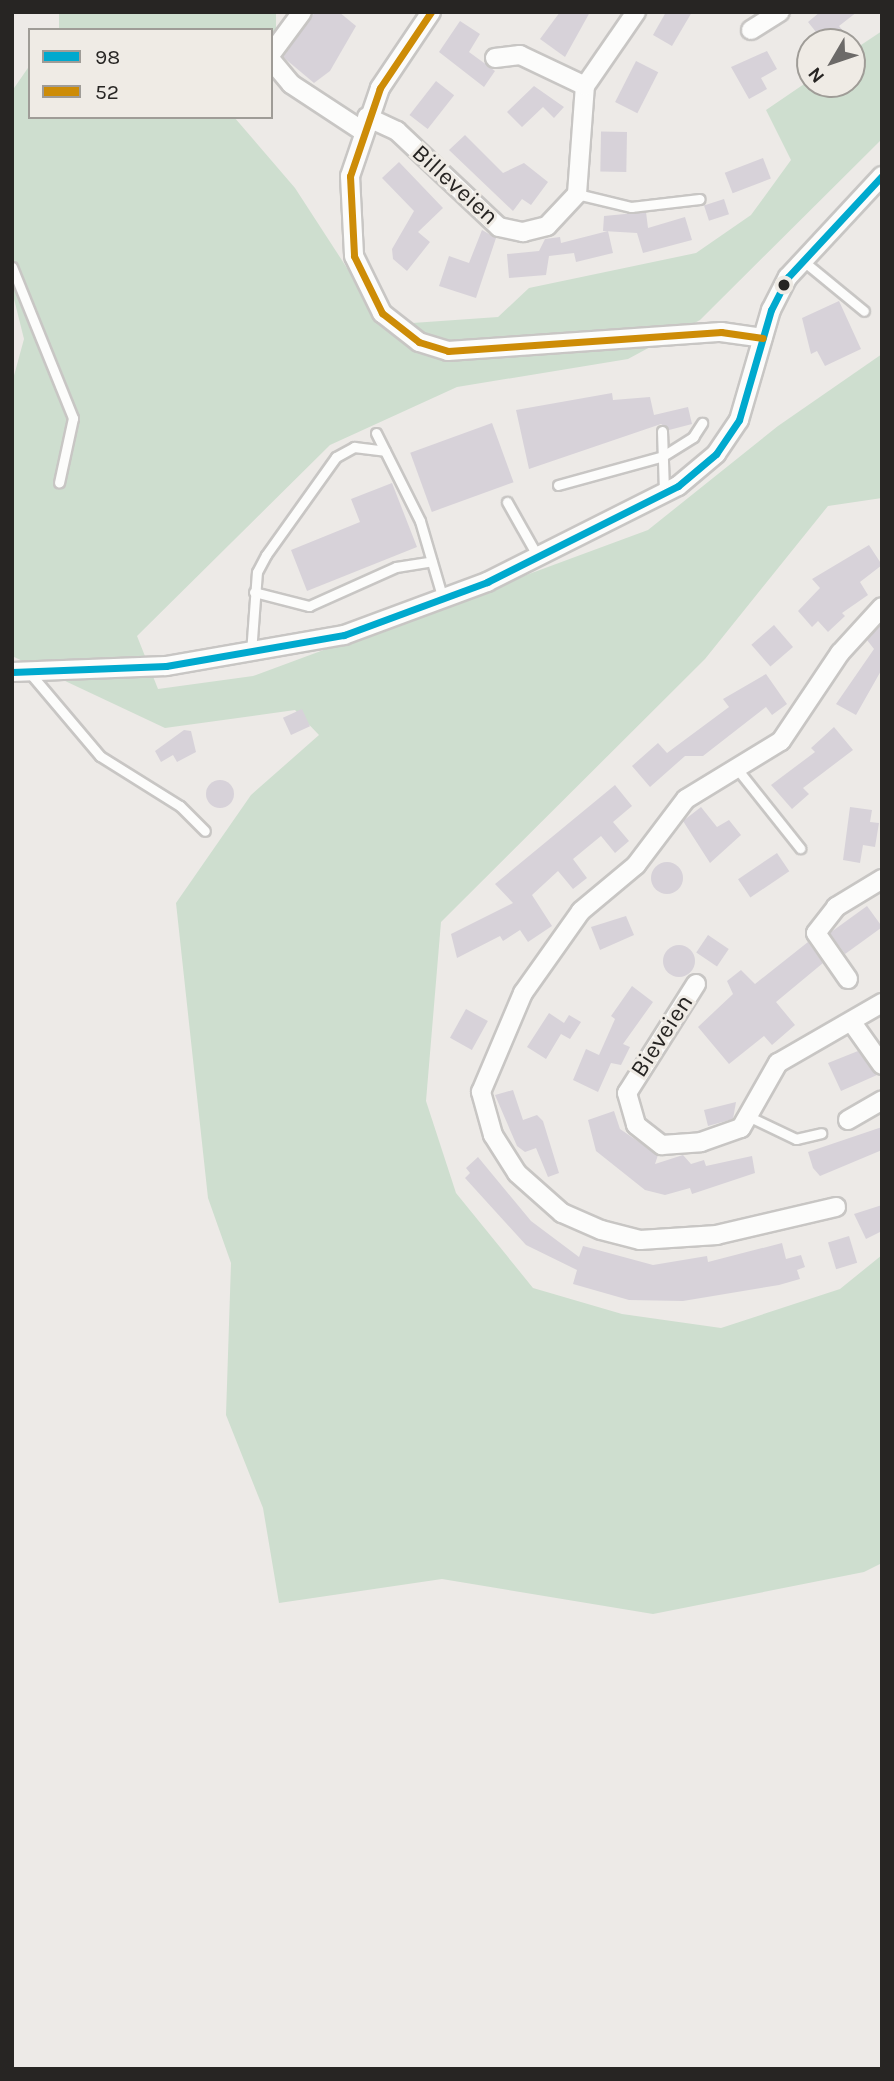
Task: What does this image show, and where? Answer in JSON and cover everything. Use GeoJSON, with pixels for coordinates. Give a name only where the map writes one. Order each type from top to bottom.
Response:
{"type":"FeatureCollection","features":[{"type":"Feature","properties":{"kind":"street"},"geometry":{"type":"LineString","coordinates":[[273,51],[302,12]]}},
{"type":"Feature","properties":{"kind":"street"},"geometry":{"type":"LineString","coordinates":[[431,12],[364,123],[350,176],[354,256],[382,313],[419,342],[481,352],[721,332],[763,338]]}},
{"type":"Feature","properties":{"kind":"street"},"geometry":{"type":"LineString","coordinates":[[577,194],[585,86],[636,12]]}},
{"type":"Feature","properties":{"kind":"street"},"geometry":{"type":"LineString","coordinates":[[751,30],[780,12]]}},
{"type":"Feature","properties":{"kind":"street"},"geometry":{"type":"LineString","coordinates":[[495,58],[520,55],[585,86]]}},
{"type":"Feature","properties":{"kind":"street","name":"Billeveien"},"geometry":{"type":"LineString","coordinates":[[273,62],[301,92],[364,123],[397,131],[476,209],[511,231],[547,226],[577,194]]}},
{"type":"Feature","properties":{"kind":"street"},"geometry":{"type":"LineString","coordinates":[[21,672],[104,671],[251,654],[344,635],[443,601],[664,494],[727,440],[751,386],[763,338],[779,293],[802,260],[882,176]]}},
{"type":"Feature","properties":{"kind":"street"},"geometry":{"type":"LineString","coordinates":[[836,1207],[717,1235],[659,1240],[614,1235],[562,1213],[534,1191],[504,1156],[483,1107],[483,1081],[523,993],[568,928],[636,865],[686,799],[781,741],[840,653],[882,607]]}},
{"type":"Feature","properties":{"kind":"street"},"geometry":{"type":"LineString","coordinates":[[848,979],[816,933],[836,907],[882,879]]}},
{"type":"Feature","properties":{"kind":"street","name":"Bieveien"},"geometry":{"type":"LineString","coordinates":[[696,984],[630,1084],[630,1113],[646,1137],[662,1145],[727,1135],[752,1118]]}},
{"type":"Feature","properties":{"kind":"street"},"geometry":{"type":"LineString","coordinates":[[752,1118],[778,1063],[853,1024],[882,1003]]}},
{"type":"Feature","properties":{"kind":"street"},"geometry":{"type":"LineString","coordinates":[[853,1024],[882,1065]]}},
{"type":"Feature","properties":{"kind":"street"},"geometry":{"type":"LineString","coordinates":[[848,1120],[882,1100]]}},
{"type":"Feature","properties":{"kind":"lane"},"geometry":{"type":"LineString","coordinates":[[577,194],[631,207],[700,199]]}},
{"type":"Feature","properties":{"kind":"lane"},"geometry":{"type":"LineString","coordinates":[[802,260],[864,311]]}},
{"type":"Feature","properties":{"kind":"lane"},"geometry":{"type":"LineString","coordinates":[[12,267],[73,418],[59,483]]}},
{"type":"Feature","properties":{"kind":"lane"},"geometry":{"type":"LineString","coordinates":[[558,485],[663,456],[693,437],[702,423]]}},
{"type":"Feature","properties":{"kind":"lane"},"geometry":{"type":"LineString","coordinates":[[662,431],[664,494]]}},
{"type":"Feature","properties":{"kind":"lane"},"geometry":{"type":"LineString","coordinates":[[376,433],[420,521],[443,601]]}},
{"type":"Feature","properties":{"kind":"lane"},"geometry":{"type":"LineString","coordinates":[[251,654],[254,592],[266,555],[335,457],[354,447],[385,451]]}},
{"type":"Feature","properties":{"kind":"lane"},"geometry":{"type":"LineString","coordinates":[[507,502],[538,557]]}},
{"type":"Feature","properties":{"kind":"lane"},"geometry":{"type":"LineString","coordinates":[[254,592],[309,606],[396,567],[432,561]]}},
{"type":"Feature","properties":{"kind":"lane"},"geometry":{"type":"LineString","coordinates":[[21,672],[100,756],[197,818],[205,831]]}},
{"type":"Feature","properties":{"kind":"lane"},"geometry":{"type":"LineString","coordinates":[[738,769],[800,848]]}},
{"type":"Feature","properties":{"kind":"lane"},"geometry":{"type":"LineString","coordinates":[[752,1118],[796,1139],[821,1133]]}},
{"type":"Feature","properties":{"kind":"green space"},"geometry":{"type":"Polygon","coordinates":[[[59,12],[276,12],[276,33],[273,33],[273,28],[59,28],[59,12]]]}},
{"type":"Feature","properties":{"kind":"green space"},"geometry":{"type":"Polygon","coordinates":[[[882,31],[882,139],[700,320],[628,359],[457,387],[330,445],[137,636],[158,689],[253,676],[648,530],[778,426],[882,354],[882,498],[828,506],[705,659],[441,922],[426,1101],[456,1193],[533,1288],[622,1314],[721,1328],[840,1289],[882,1255],[882,1563],[864,1572],[653,1614],[442,1579],[279,1603],[263,1508],[226,1415],[231,1263],[208,1198],[176,903],[251,795],[319,735],[295,710],[165,728],[12,656],[12,383],[24,339],[12,291],[12,91],[28,68],[28,119],[236,119],[295,188],[384,325],[498,317],[529,288],[696,253],[751,215],[791,160],[766,110],[796,90],[796,98],[866,98],[866,42],[882,31]]]}},
{"type":"Feature","properties":{"kind":"building"},"geometry":{"type":"Polygon","coordinates":[[[315,12],[339,12],[356,26],[330,71],[314,83],[283,57],[315,12]]]}},
{"type":"Feature","properties":{"kind":"building"},"geometry":{"type":"Polygon","coordinates":[[[560,12],[590,12],[565,57],[540,39],[560,12]]]}},
{"type":"Feature","properties":{"kind":"building"},"geometry":{"type":"Polygon","coordinates":[[[666,12],[692,12],[672,46],[653,35],[666,12]]]}},
{"type":"Feature","properties":{"kind":"building"},"geometry":{"type":"Polygon","coordinates":[[[820,12],[857,12],[839,26],[841,28],[813,28],[808,22],[820,12]]]}},
{"type":"Feature","properties":{"kind":"building"},"geometry":{"type":"Polygon","coordinates":[[[460,21],[480,34],[469,52],[495,71],[484,87],[439,52],[460,21]]]}},
{"type":"Feature","properties":{"kind":"building"},"geometry":{"type":"Polygon","coordinates":[[[767,51],[777,69],[761,78],[767,89],[749,99],[731,67],[767,51]]]}},
{"type":"Feature","properties":{"kind":"building"},"geometry":{"type":"Polygon","coordinates":[[[636,61],[658,72],[637,113],[615,102],[636,61]]]}},
{"type":"Feature","properties":{"kind":"building"},"geometry":{"type":"Polygon","coordinates":[[[436,81],[454,95],[428,129],[410,115],[436,81]]]}},
{"type":"Feature","properties":{"kind":"building"},"geometry":{"type":"Polygon","coordinates":[[[534,86],[564,107],[554,118],[543,107],[522,127],[507,112],[534,86]]]}},
{"type":"Feature","properties":{"kind":"building"},"geometry":{"type":"Polygon","coordinates":[[[601,132],[627,132],[626,172],[600,172],[601,132]]]}},
{"type":"Feature","properties":{"kind":"building"},"geometry":{"type":"Polygon","coordinates":[[[465,135],[503,173],[524,163],[548,182],[531,205],[522,199],[513,211],[449,150],[465,135]]]}},
{"type":"Feature","properties":{"kind":"building"},"geometry":{"type":"Polygon","coordinates":[[[763,158],[771,179],[733,193],[725,173],[763,158]]]}},
{"type":"Feature","properties":{"kind":"building"},"geometry":{"type":"Polygon","coordinates":[[[399,162],[443,208],[418,232],[430,242],[407,271],[393,259],[392,249],[414,211],[382,178],[399,162]]]}},
{"type":"Feature","properties":{"kind":"building"},"geometry":{"type":"Polygon","coordinates":[[[724,199],[729,214],[709,221],[704,205],[724,199]]]}},
{"type":"Feature","properties":{"kind":"building"},"geometry":{"type":"Polygon","coordinates":[[[646,212],[648,228],[685,217],[692,240],[643,253],[637,233],[603,231],[604,216],[646,212]]]}},
{"type":"Feature","properties":{"kind":"building"},"geometry":{"type":"Polygon","coordinates":[[[482,230],[496,238],[476,298],[439,286],[449,256],[469,263],[482,230]]]}},
{"type":"Feature","properties":{"kind":"building"},"geometry":{"type":"Polygon","coordinates":[[[608,231],[613,253],[576,262],[574,253],[549,256],[546,275],[509,278],[507,254],[539,251],[545,239],[560,237],[561,243],[608,231]]]}},
{"type":"Feature","properties":{"kind":"building"},"geometry":{"type":"Polygon","coordinates":[[[839,301],[861,349],[825,366],[817,351],[811,354],[802,318],[839,301]]]}},
{"type":"Feature","properties":{"kind":"building"},"geometry":{"type":"Polygon","coordinates":[[[612,393],[613,400],[650,397],[654,415],[688,407],[692,424],[669,430],[661,424],[529,469],[516,410],[612,393]]]}},
{"type":"Feature","properties":{"kind":"building"},"geometry":{"type":"Polygon","coordinates":[[[492,423],[514,482],[432,512],[410,453],[492,423]]]}},
{"type":"Feature","properties":{"kind":"building"},"geometry":{"type":"Polygon","coordinates":[[[392,483],[417,547],[307,591],[291,550],[360,522],[351,499],[392,483]]]}},
{"type":"Feature","properties":{"kind":"building"},"geometry":{"type":"Polygon","coordinates":[[[869,545],[882,565],[860,582],[868,595],[842,613],[845,616],[828,632],[818,621],[812,627],[798,611],[820,588],[812,579],[869,545]]]}},
{"type":"Feature","properties":{"kind":"building"},"geometry":{"type":"Polygon","coordinates":[[[882,624],[882,669],[856,715],[836,704],[874,649],[867,640],[882,624]]]}},
{"type":"Feature","properties":{"kind":"building"},"geometry":{"type":"Polygon","coordinates":[[[774,625],[793,647],[770,667],[751,645],[774,625]]]}},
{"type":"Feature","properties":{"kind":"building"},"geometry":{"type":"Polygon","coordinates":[[[766,674],[787,704],[772,715],[766,707],[703,756],[685,756],[650,787],[632,766],[658,743],[667,753],[729,707],[723,699],[766,674]]]}},
{"type":"Feature","properties":{"kind":"building"},"geometry":{"type":"Polygon","coordinates":[[[302,709],[310,726],[291,735],[283,718],[302,709]]]}},
{"type":"Feature","properties":{"kind":"building"},"geometry":{"type":"Polygon","coordinates":[[[834,727],[853,750],[803,788],[809,794],[792,809],[771,785],[815,752],[811,748],[834,727]]]}},
{"type":"Feature","properties":{"kind":"building"},"geometry":{"type":"Polygon","coordinates":[[[184,730],[191,731],[196,752],[177,762],[173,755],[161,762],[155,751],[184,730]]]}},
{"type":"Feature","properties":{"kind":"building"},"geometry":{"type":"Polygon","coordinates":[[[220,780],[230,784],[234,794],[230,804],[220,808],[210,804],[206,794],[210,784],[220,780]]]}},
{"type":"Feature","properties":{"kind":"building"},"geometry":{"type":"Polygon","coordinates":[[[615,785],[632,806],[613,822],[629,841],[615,853],[601,836],[573,859],[587,878],[573,889],[558,871],[532,895],[552,926],[528,942],[520,930],[503,941],[500,936],[457,958],[451,934],[513,903],[495,884],[615,785]]]}},
{"type":"Feature","properties":{"kind":"building"},"geometry":{"type":"Polygon","coordinates":[[[701,807],[717,827],[729,820],[741,835],[710,863],[683,821],[701,807]]]}},
{"type":"Feature","properties":{"kind":"building"},"geometry":{"type":"Polygon","coordinates":[[[850,807],[872,810],[870,822],[879,823],[875,847],[863,845],[860,863],[843,860],[850,807]]]}},
{"type":"Feature","properties":{"kind":"building"},"geometry":{"type":"Polygon","coordinates":[[[777,853],[789,871],[750,898],[738,879],[777,853]]]}},
{"type":"Feature","properties":{"kind":"building"},"geometry":{"type":"Polygon","coordinates":[[[667,862],[679,866],[683,878],[679,890],[667,894],[655,890],[651,878],[655,866],[667,862]]]}},
{"type":"Feature","properties":{"kind":"building"},"geometry":{"type":"Polygon","coordinates":[[[867,906],[882,927],[845,954],[830,933],[867,906]]]}},
{"type":"Feature","properties":{"kind":"building"},"geometry":{"type":"Polygon","coordinates":[[[626,916],[634,935],[600,950],[591,927],[626,916]]]}},
{"type":"Feature","properties":{"kind":"building"},"geometry":{"type":"Polygon","coordinates":[[[708,935],[729,949],[717,966],[696,952],[708,935]]]}},
{"type":"Feature","properties":{"kind":"building"},"geometry":{"type":"Polygon","coordinates":[[[808,942],[823,963],[776,1002],[795,1025],[772,1045],[764,1036],[729,1064],[698,1027],[733,994],[727,981],[741,970],[755,984],[808,942]]]}},
{"type":"Feature","properties":{"kind":"building"},"geometry":{"type":"Polygon","coordinates":[[[679,945],[690,950],[695,961],[690,972],[679,977],[668,972],[663,961],[668,950],[679,945]]]}},
{"type":"Feature","properties":{"kind":"building"},"geometry":{"type":"Polygon","coordinates":[[[632,986],[653,1002],[623,1044],[630,1047],[621,1065],[611,1063],[598,1092],[573,1080],[586,1049],[599,1055],[615,1019],[611,1016],[632,986]]]}},
{"type":"Feature","properties":{"kind":"building"},"geometry":{"type":"Polygon","coordinates":[[[466,1009],[488,1021],[472,1050],[450,1038],[466,1009]]]}},
{"type":"Feature","properties":{"kind":"building"},"geometry":{"type":"Polygon","coordinates":[[[549,1013],[564,1023],[569,1015],[581,1022],[570,1039],[561,1034],[546,1059],[527,1047],[549,1013]]]}},
{"type":"Feature","properties":{"kind":"building"},"geometry":{"type":"Polygon","coordinates":[[[858,1051],[877,1075],[841,1091],[828,1063],[858,1051]]]}},
{"type":"Feature","properties":{"kind":"building"},"geometry":{"type":"Polygon","coordinates":[[[513,1090],[523,1120],[537,1115],[543,1121],[559,1173],[548,1177],[536,1148],[525,1152],[517,1146],[495,1095],[513,1090]]]}},
{"type":"Feature","properties":{"kind":"building"},"geometry":{"type":"Polygon","coordinates":[[[736,1102],[733,1119],[708,1126],[704,1110],[736,1102]]]}},
{"type":"Feature","properties":{"kind":"building"},"geometry":{"type":"Polygon","coordinates":[[[614,1111],[620,1129],[658,1155],[655,1164],[683,1155],[691,1164],[704,1160],[706,1166],[752,1156],[755,1173],[692,1194],[690,1188],[665,1195],[645,1190],[596,1151],[588,1120],[614,1111]]]}},
{"type":"Feature","properties":{"kind":"building"},"geometry":{"type":"Polygon","coordinates":[[[882,1127],[882,1150],[820,1176],[813,1168],[808,1152],[882,1127]]]}},
{"type":"Feature","properties":{"kind":"building"},"geometry":{"type":"Polygon","coordinates":[[[478,1157],[531,1221],[579,1257],[583,1246],[653,1265],[707,1256],[708,1262],[782,1243],[786,1259],[801,1255],[805,1267],[797,1270],[800,1279],[779,1285],[683,1301],[629,1300],[573,1284],[577,1270],[526,1245],[465,1178],[470,1173],[466,1168],[478,1157]]]}},
{"type":"Feature","properties":{"kind":"building"},"geometry":{"type":"Polygon","coordinates":[[[882,1205],[882,1231],[866,1239],[854,1214],[882,1205]]]}},
{"type":"Feature","properties":{"kind":"building"},"geometry":{"type":"Polygon","coordinates":[[[849,1236],[857,1263],[836,1269],[828,1242],[849,1236]]]}},
{"type":"Feature","properties":{"kind":"transit line","name":"52"},"geometry":{"type":"LineString","coordinates":[[431,12],[380,88],[350,176],[354,256],[382,313],[419,342],[448,351],[721,332],[763,338]]}},
{"type":"Feature","properties":{"kind":"transit line","name":"98"},"geometry":{"type":"LineString","coordinates":[[12,672],[166,666],[344,635],[487,582],[678,486],[716,454],[739,420],[771,310],[788,277],[882,176]]}}]}
